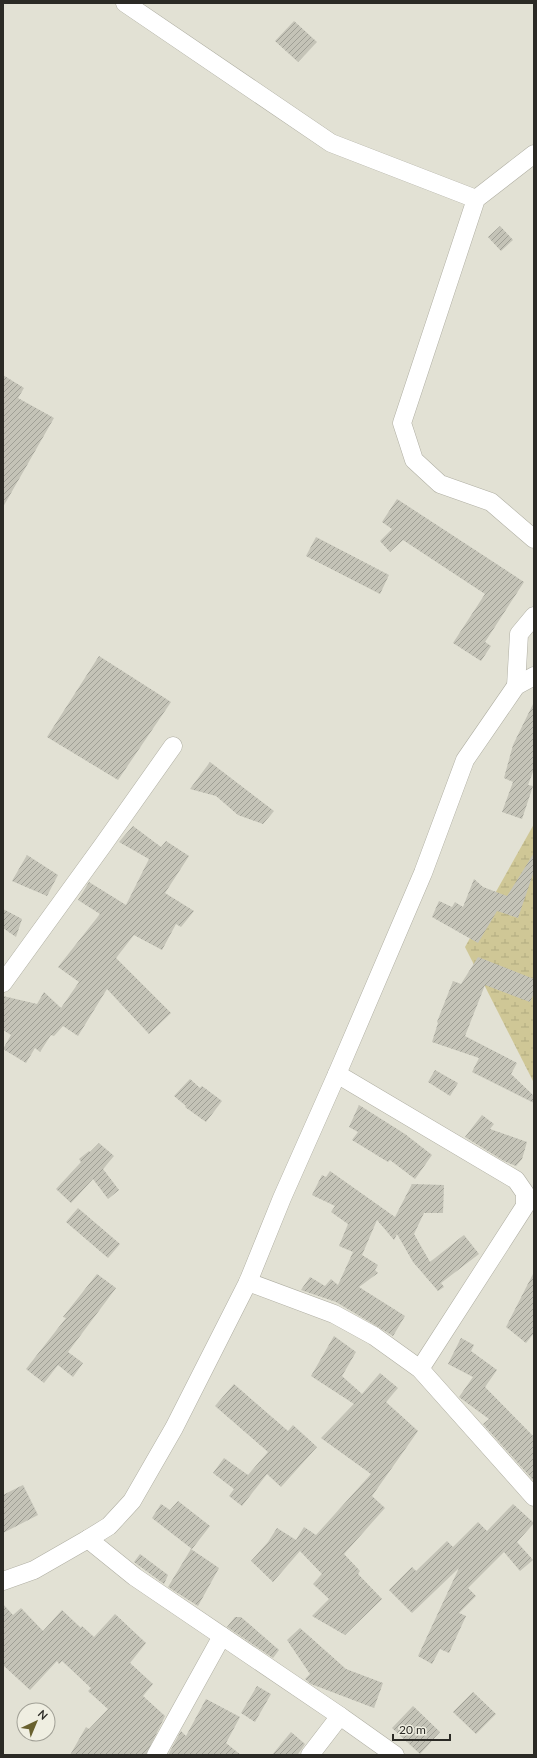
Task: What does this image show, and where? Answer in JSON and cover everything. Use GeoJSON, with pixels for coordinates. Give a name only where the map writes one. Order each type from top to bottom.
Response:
{"type":"FeatureCollection","features":[{"type":"Feature","properties":{"kind":"street"},"geometry":{"type":"LineString","coordinates":[[125,3],[331,143],[476,200]]}},
{"type":"Feature","properties":{"kind":"street"},"geometry":{"type":"LineString","coordinates":[[534,154],[476,200],[402,423],[414,460],[440,484],[491,502],[534,540]]}},
{"type":"Feature","properties":{"kind":"street"},"geometry":{"type":"LineString","coordinates":[[516,686],[519,634],[534,616]]}},
{"type":"Feature","properties":{"kind":"street"},"geometry":{"type":"LineString","coordinates":[[3,1581],[34,1570],[109,1526],[132,1501],[174,1428],[248,1282],[282,1198],[423,873],[465,760],[516,686],[534,676]]}},
{"type":"Feature","properties":{"kind":"street"},"geometry":{"type":"LineString","coordinates":[[3,983],[173,746]]}},
{"type":"Feature","properties":{"kind":"street"},"geometry":{"type":"LineString","coordinates":[[337,1074],[516,1180],[525,1193],[525,1206],[420,1369]]}},
{"type":"Feature","properties":{"kind":"street"},"geometry":{"type":"LineString","coordinates":[[248,1282],[334,1314],[374,1336],[420,1369],[534,1498]]}},
{"type":"Feature","properties":{"kind":"street"},"geometry":{"type":"LineString","coordinates":[[88,1539],[135,1577],[395,1755]]}},
{"type":"Feature","properties":{"kind":"street"},"geometry":{"type":"LineString","coordinates":[[156,1755],[222,1636]]}},
{"type":"Feature","properties":{"kind":"street"},"geometry":{"type":"LineString","coordinates":[[310,1755],[340,1716]]}},
{"type":"Feature","properties":{"kind":"green space"},"geometry":{"type":"Polygon","coordinates":[[[534,824],[534,1083],[465,947],[534,824]]]}},
{"type":"Feature","properties":{"kind":"building"},"geometry":{"type":"Polygon","coordinates":[[[294,21],[317,42],[298,62],[275,41],[294,21]]]}},
{"type":"Feature","properties":{"kind":"building"},"geometry":{"type":"Polygon","coordinates":[[[500,226],[513,240],[501,251],[488,237],[500,226]]]}},
{"type":"Feature","properties":{"kind":"building"},"geometry":{"type":"Polygon","coordinates":[[[3,375],[24,388],[18,398],[54,418],[3,507],[3,375]]]}},
{"type":"Feature","properties":{"kind":"building"},"geometry":{"type":"Polygon","coordinates":[[[397,499],[524,582],[485,642],[491,646],[481,661],[453,643],[485,594],[403,540],[390,552],[380,541],[392,529],[382,522],[397,499]]]}},
{"type":"Feature","properties":{"kind":"building"},"geometry":{"type":"Polygon","coordinates":[[[316,537],[389,575],[380,594],[306,556],[316,537]]]}},
{"type":"Feature","properties":{"kind":"building"},"geometry":{"type":"Polygon","coordinates":[[[99,656],[171,702],[118,780],[47,737],[99,656]]]}},
{"type":"Feature","properties":{"kind":"building"},"geometry":{"type":"Polygon","coordinates":[[[534,702],[534,769],[528,785],[533,786],[522,819],[502,812],[513,782],[504,778],[513,745],[534,702]]]}},
{"type":"Feature","properties":{"kind":"building"},"geometry":{"type":"Polygon","coordinates":[[[210,762],[274,811],[263,824],[238,815],[216,796],[190,789],[210,762]]]}},
{"type":"Feature","properties":{"kind":"building"},"geometry":{"type":"Polygon","coordinates":[[[133,826],[161,847],[166,841],[189,856],[165,893],[194,911],[181,927],[176,924],[162,950],[134,935],[116,958],[171,1013],[149,1034],[107,989],[78,1036],[63,1026],[54,1036],[51,1035],[40,1052],[35,1048],[26,1063],[3,1049],[11,1035],[3,1030],[3,996],[37,1004],[44,992],[61,1008],[79,982],[58,967],[100,914],[78,900],[89,882],[126,905],[149,859],[119,842],[133,826]]]}},
{"type":"Feature","properties":{"kind":"building"},"geometry":{"type":"Polygon","coordinates":[[[534,853],[534,871],[518,918],[497,911],[478,943],[432,917],[439,901],[452,907],[455,902],[463,907],[474,879],[483,887],[507,896],[534,853]]]}},
{"type":"Feature","properties":{"kind":"building"},"geometry":{"type":"Polygon","coordinates":[[[27,855],[58,875],[47,896],[12,881],[27,855]]]}},
{"type":"Feature","properties":{"kind":"building"},"geometry":{"type":"Polygon","coordinates":[[[3,909],[22,919],[16,937],[3,928],[3,909]]]}},
{"type":"Feature","properties":{"kind":"building"},"geometry":{"type":"Polygon","coordinates":[[[478,957],[534,979],[534,993],[530,1002],[485,985],[465,1036],[517,1063],[511,1074],[534,1096],[534,1103],[472,1072],[479,1058],[432,1042],[438,1023],[437,1022],[453,981],[461,984],[478,957]]]}},
{"type":"Feature","properties":{"kind":"building"},"geometry":{"type":"Polygon","coordinates":[[[435,1070],[458,1083],[450,1096],[428,1082],[435,1070]]]}},
{"type":"Feature","properties":{"kind":"building"},"geometry":{"type":"Polygon","coordinates":[[[190,1079],[200,1088],[202,1086],[222,1101],[206,1122],[185,1107],[186,1106],[174,1096],[190,1079]]]}},
{"type":"Feature","properties":{"kind":"building"},"geometry":{"type":"Polygon","coordinates":[[[359,1105],[405,1134],[432,1155],[415,1179],[390,1160],[388,1162],[352,1140],[358,1132],[349,1127],[359,1105]]]}},
{"type":"Feature","properties":{"kind":"building"},"geometry":{"type":"Polygon","coordinates":[[[482,1115],[494,1124],[490,1129],[527,1142],[522,1159],[516,1166],[504,1161],[465,1137],[482,1115]]]}},
{"type":"Feature","properties":{"kind":"building"},"geometry":{"type":"Polygon","coordinates":[[[99,1143],[114,1156],[103,1169],[119,1190],[108,1199],[93,1179],[71,1203],[56,1189],[81,1162],[79,1159],[89,1151],[90,1152],[99,1143]]]}},
{"type":"Feature","properties":{"kind":"building"},"geometry":{"type":"Polygon","coordinates":[[[330,1171],[395,1217],[412,1184],[444,1185],[443,1213],[424,1213],[414,1234],[430,1262],[464,1235],[479,1254],[441,1283],[444,1287],[438,1291],[413,1262],[397,1234],[394,1240],[377,1220],[362,1255],[378,1265],[375,1270],[378,1273],[359,1287],[405,1316],[393,1336],[336,1302],[301,1290],[310,1277],[325,1286],[331,1279],[338,1285],[353,1252],[339,1246],[348,1224],[331,1212],[335,1206],[312,1195],[322,1175],[326,1177],[330,1171]]]}},
{"type":"Feature","properties":{"kind":"building"},"geometry":{"type":"Polygon","coordinates":[[[78,1208],[120,1244],[108,1258],[66,1222],[78,1208]]]}},
{"type":"Feature","properties":{"kind":"building"},"geometry":{"type":"Polygon","coordinates":[[[534,1272],[534,1333],[526,1343],[506,1327],[534,1272]]]}},
{"type":"Feature","properties":{"kind":"building"},"geometry":{"type":"Polygon","coordinates":[[[97,1274],[116,1288],[68,1352],[83,1363],[73,1377],[58,1365],[44,1383],[26,1369],[66,1318],[63,1317],[97,1274]]]}},
{"type":"Feature","properties":{"kind":"building"},"geometry":{"type":"Polygon","coordinates":[[[334,1336],[356,1352],[342,1376],[362,1394],[380,1373],[398,1388],[386,1402],[418,1431],[372,1496],[385,1508],[344,1554],[360,1571],[358,1574],[382,1599],[345,1635],[312,1616],[329,1599],[313,1584],[322,1574],[300,1551],[273,1582],[251,1561],[268,1542],[277,1528],[296,1540],[304,1527],[316,1535],[371,1474],[321,1438],[354,1404],[311,1376],[334,1336]]]}},
{"type":"Feature","properties":{"kind":"building"},"geometry":{"type":"Polygon","coordinates":[[[461,1338],[474,1345],[471,1351],[497,1370],[485,1387],[534,1437],[534,1481],[483,1424],[489,1419],[459,1397],[473,1377],[448,1364],[461,1338]]]}},
{"type":"Feature","properties":{"kind":"building"},"geometry":{"type":"Polygon","coordinates":[[[234,1384],[288,1431],[293,1425],[317,1447],[281,1487],[267,1474],[242,1506],[229,1496],[234,1489],[213,1473],[224,1458],[248,1475],[268,1452],[215,1406],[234,1384]]]}},
{"type":"Feature","properties":{"kind":"building"},"geometry":{"type":"Polygon","coordinates":[[[23,1485],[38,1515],[3,1533],[3,1495],[23,1485]]]}},
{"type":"Feature","properties":{"kind":"building"},"geometry":{"type":"Polygon","coordinates":[[[178,1501],[210,1526],[192,1549],[152,1518],[161,1504],[170,1510],[178,1501]]]}},
{"type":"Feature","properties":{"kind":"building"},"geometry":{"type":"Polygon","coordinates":[[[513,1504],[534,1523],[517,1542],[533,1560],[520,1571],[504,1552],[468,1588],[476,1596],[459,1613],[466,1616],[449,1653],[440,1649],[432,1664],[418,1656],[459,1568],[412,1613],[389,1590],[412,1567],[416,1571],[447,1541],[453,1547],[478,1522],[487,1531],[513,1504]]]}},
{"type":"Feature","properties":{"kind":"building"},"geometry":{"type":"Polygon","coordinates":[[[191,1549],[219,1568],[198,1606],[168,1587],[191,1549]]]}},
{"type":"Feature","properties":{"kind":"building"},"geometry":{"type":"Polygon","coordinates":[[[140,1554],[168,1575],[164,1584],[134,1562],[140,1554]]]}},
{"type":"Feature","properties":{"kind":"building"},"geometry":{"type":"Polygon","coordinates":[[[3,1604],[13,1615],[21,1608],[43,1631],[62,1610],[81,1628],[82,1626],[94,1637],[115,1614],[146,1643],[130,1663],[153,1684],[143,1696],[165,1716],[146,1755],[70,1755],[86,1727],[89,1729],[108,1709],[88,1691],[91,1688],[62,1661],[59,1664],[57,1661],[30,1690],[3,1665],[3,1604]]]}},
{"type":"Feature","properties":{"kind":"building"},"geometry":{"type":"Polygon","coordinates":[[[235,1617],[241,1617],[279,1650],[273,1658],[227,1627],[235,1617]]]}},
{"type":"Feature","properties":{"kind":"building"},"geometry":{"type":"Polygon","coordinates":[[[300,1628],[346,1669],[383,1683],[374,1708],[311,1684],[305,1679],[310,1674],[287,1640],[300,1628]]]}},
{"type":"Feature","properties":{"kind":"building"},"geometry":{"type":"Polygon","coordinates":[[[257,1686],[271,1694],[255,1722],[241,1713],[257,1686]]]}},
{"type":"Feature","properties":{"kind":"building"},"geometry":{"type":"Polygon","coordinates":[[[473,1692],[496,1714],[476,1734],[453,1712],[473,1692]]]}},
{"type":"Feature","properties":{"kind":"building"},"geometry":{"type":"Polygon","coordinates":[[[206,1699],[240,1717],[226,1743],[241,1755],[168,1755],[181,1731],[186,1736],[206,1699]]]}},
{"type":"Feature","properties":{"kind":"building"},"geometry":{"type":"Polygon","coordinates":[[[413,1706],[440,1732],[420,1754],[392,1728],[413,1706]]]}},
{"type":"Feature","properties":{"kind":"building"},"geometry":{"type":"Polygon","coordinates":[[[291,1732],[305,1744],[297,1755],[272,1755],[291,1732]]]}}]}
